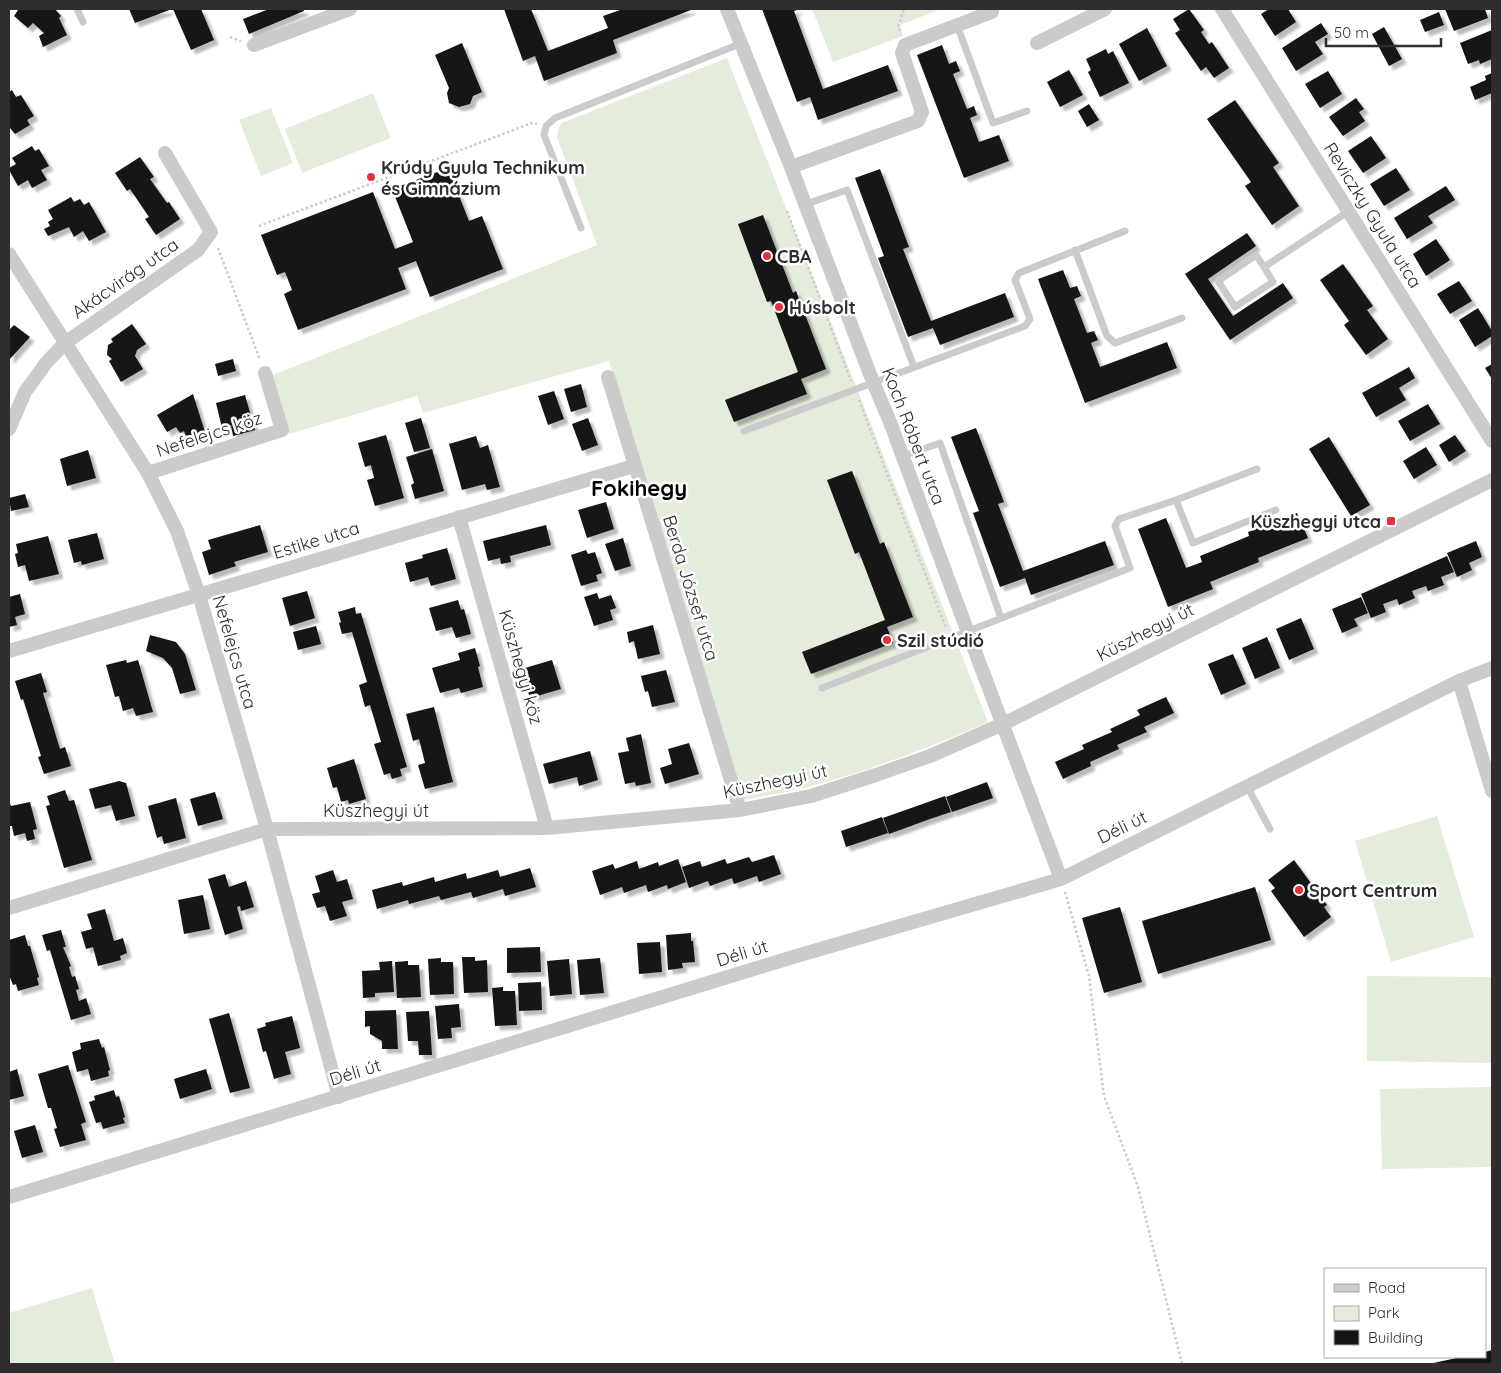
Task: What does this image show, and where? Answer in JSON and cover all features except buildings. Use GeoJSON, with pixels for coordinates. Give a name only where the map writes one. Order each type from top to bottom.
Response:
{"type":"FeatureCollection","features":[{"type":"Feature","properties":{"kind":"street"},"geometry":{"type":"LineString","coordinates":[[254,45],[350,9]]}},
{"type":"Feature","properties":{"kind":"street","name":"Koch Róbert utca"},"geometry":{"type":"LineString","coordinates":[[728,9],[806,204],[903,456],[966,630],[1061,879]]}},
{"type":"Feature","properties":{"kind":"street"},"geometry":{"type":"LineString","coordinates":[[1037,43],[1105,9]]}},
{"type":"Feature","properties":{"kind":"street","name":"Reviczky Gyula utca"},"geometry":{"type":"LineString","coordinates":[[1222,9],[1492,441]]}},
{"type":"Feature","properties":{"kind":"street"},"geometry":{"type":"LineString","coordinates":[[791,167],[918,121],[922,112],[902,53],[905,45],[992,12]]}},
{"type":"Feature","properties":{"kind":"street"},"geometry":{"type":"LineString","coordinates":[[165,154],[211,232]]}},
{"type":"Feature","properties":{"kind":"street","name":"Akácvirág utca"},"geometry":{"type":"LineString","coordinates":[[9,429],[25,392],[46,363],[65,343],[198,250],[211,232]]}},
{"type":"Feature","properties":{"kind":"street","name":"Nefelejcs utca"},"geometry":{"type":"LineString","coordinates":[[9,254],[148,473],[177,531],[199,595],[267,829],[339,1097]]}},
{"type":"Feature","properties":{"kind":"street","name":"Nefelejcs köz"},"geometry":{"type":"LineString","coordinates":[[148,473],[282,430],[265,373]]}},
{"type":"Feature","properties":{"kind":"street","name":"Berda József utca"},"geometry":{"type":"LineString","coordinates":[[608,378],[740,810]]}},
{"type":"Feature","properties":{"kind":"street","name":"Estike utca"},"geometry":{"type":"LineString","coordinates":[[9,650],[634,466]]}},
{"type":"Feature","properties":{"kind":"street","name":"Küszhegyi út"},"geometry":{"type":"LineString","coordinates":[[9,908],[267,829],[547,828],[740,810],[811,796],[930,756],[1003,724],[1492,480]]}},
{"type":"Feature","properties":{"kind":"street","name":"Küszhegyi köz"},"geometry":{"type":"LineString","coordinates":[[459,517],[547,828]]}},
{"type":"Feature","properties":{"kind":"street","name":"Déli út"},"geometry":{"type":"LineString","coordinates":[[9,1197],[802,954],[1061,879],[1460,681],[1492,668]]}},
{"type":"Feature","properties":{"kind":"street"},"geometry":{"type":"LineString","coordinates":[[1460,681],[1492,791]]}},
{"type":"Feature","properties":{"kind":"lane"},"geometry":{"type":"LineString","coordinates":[[77,9],[84,22]]}},
{"type":"Feature","properties":{"kind":"lane"},"geometry":{"type":"LineString","coordinates":[[957,25],[993,123],[1026,111]]}},
{"type":"Feature","properties":{"kind":"lane"},"geometry":{"type":"LineString","coordinates":[[581,228],[544,136],[546,126],[555,118],[742,43]]}},
{"type":"Feature","properties":{"kind":"lane"},"geometry":{"type":"LineString","coordinates":[[806,204],[847,190],[914,367]]}},
{"type":"Feature","properties":{"kind":"lane"},"geometry":{"type":"LineString","coordinates":[[1264,267],[1349,211]]}},
{"type":"Feature","properties":{"kind":"lane"},"geometry":{"type":"LineString","coordinates":[[744,431],[1025,326],[1030,319],[1015,280],[1020,273],[1125,232]]}},
{"type":"Feature","properties":{"kind":"lane"},"geometry":{"type":"LineString","coordinates":[[1075,250],[1107,336],[1115,343],[1182,318]]}},
{"type":"Feature","properties":{"kind":"lane"},"geometry":{"type":"LineString","coordinates":[[1256,255],[1264,267],[1273,282],[1235,307],[1218,281],[1256,255]]}},
{"type":"Feature","properties":{"kind":"lane"},"geometry":{"type":"LineString","coordinates":[[903,456],[940,443],[1001,618]]}},
{"type":"Feature","properties":{"kind":"lane"},"geometry":{"type":"LineString","coordinates":[[822,688],[966,630],[1130,568],[1115,526],[1119,519],[1176,500],[1257,469]]}},
{"type":"Feature","properties":{"kind":"lane"},"geometry":{"type":"LineString","coordinates":[[1176,500],[1193,543],[1276,510]]}},
{"type":"Feature","properties":{"kind":"lane"},"geometry":{"type":"LineString","coordinates":[[1248,786],[1270,829]]}},
{"type":"Feature","properties":{"kind":"path"},"geometry":{"type":"LineString","coordinates":[[904,9],[898,27],[905,45]]}},
{"type":"Feature","properties":{"kind":"path"},"geometry":{"type":"LineString","coordinates":[[259,226],[532,123],[546,126]]}},
{"type":"Feature","properties":{"kind":"path"},"geometry":{"type":"LineString","coordinates":[[787,211],[950,638]]}},
{"type":"Feature","properties":{"kind":"path"},"geometry":{"type":"LineString","coordinates":[[211,232],[265,373]]}},
{"type":"Feature","properties":{"kind":"path"},"geometry":{"type":"LineString","coordinates":[[1061,879],[1089,976],[1104,1096],[1138,1187],[1182,1364]]}},
{"type":"Feature","properties":{"kind":"green space"},"geometry":{"type":"Polygon","coordinates":[[[812,9],[941,9],[900,25],[903,36],[833,62],[812,9]]]}},
{"type":"Feature","properties":{"kind":"green space"},"geometry":{"type":"Polygon","coordinates":[[[727,58],[988,722],[921,750],[853,774],[799,789],[742,800],[609,361],[423,413],[417,396],[289,434],[273,375],[597,245],[557,137],[558,129],[562,123],[727,58]]]}},
{"type":"Feature","properties":{"kind":"green space"},"geometry":{"type":"Polygon","coordinates":[[[373,93],[391,138],[302,173],[285,129],[373,93]]]}},
{"type":"Feature","properties":{"kind":"green space"},"geometry":{"type":"Polygon","coordinates":[[[271,108],[293,163],[261,176],[239,120],[271,108]]]}},
{"type":"Feature","properties":{"kind":"green space"},"geometry":{"type":"Polygon","coordinates":[[[1437,816],[1474,937],[1391,962],[1355,841],[1437,816]]]}},
{"type":"Feature","properties":{"kind":"green space"},"geometry":{"type":"Polygon","coordinates":[[[1367,976],[1492,977],[1492,1063],[1367,1061],[1367,976]]]}},
{"type":"Feature","properties":{"kind":"green space"},"geometry":{"type":"Polygon","coordinates":[[[1492,1087],[1492,1167],[1382,1169],[1380,1089],[1492,1087]]]}},
{"type":"Feature","properties":{"kind":"green space"},"geometry":{"type":"Polygon","coordinates":[[[92,1288],[115,1364],[9,1364],[9,1313],[92,1288]]]}},
{"type":"Feature","properties":{"kind":"place","name":"Krúdy Gyula Technikum és Gimnázium"},"geometry":{"type":"Point","coordinates":[371,177]}},
{"type":"Feature","properties":{"kind":"place","name":"CBA"},"geometry":{"type":"Point","coordinates":[767,256]}},
{"type":"Feature","properties":{"kind":"place","name":"Húsbolt"},"geometry":{"type":"Point","coordinates":[779,307]}},
{"type":"Feature","properties":{"kind":"place","name":"Küszhegyi utca"},"geometry":{"type":"Point","coordinates":[1391,521]}},
{"type":"Feature","properties":{"kind":"place","name":"Szil stúdió"},"geometry":{"type":"Point","coordinates":[887,640]}},
{"type":"Feature","properties":{"kind":"place","name":"Sport Centrum"},"geometry":{"type":"Point","coordinates":[1299,890]}},
{"type":"Feature","properties":{"kind":"district","name":"Fokihegy"},"geometry":{"type":"Point","coordinates":[639,488]}}]}
